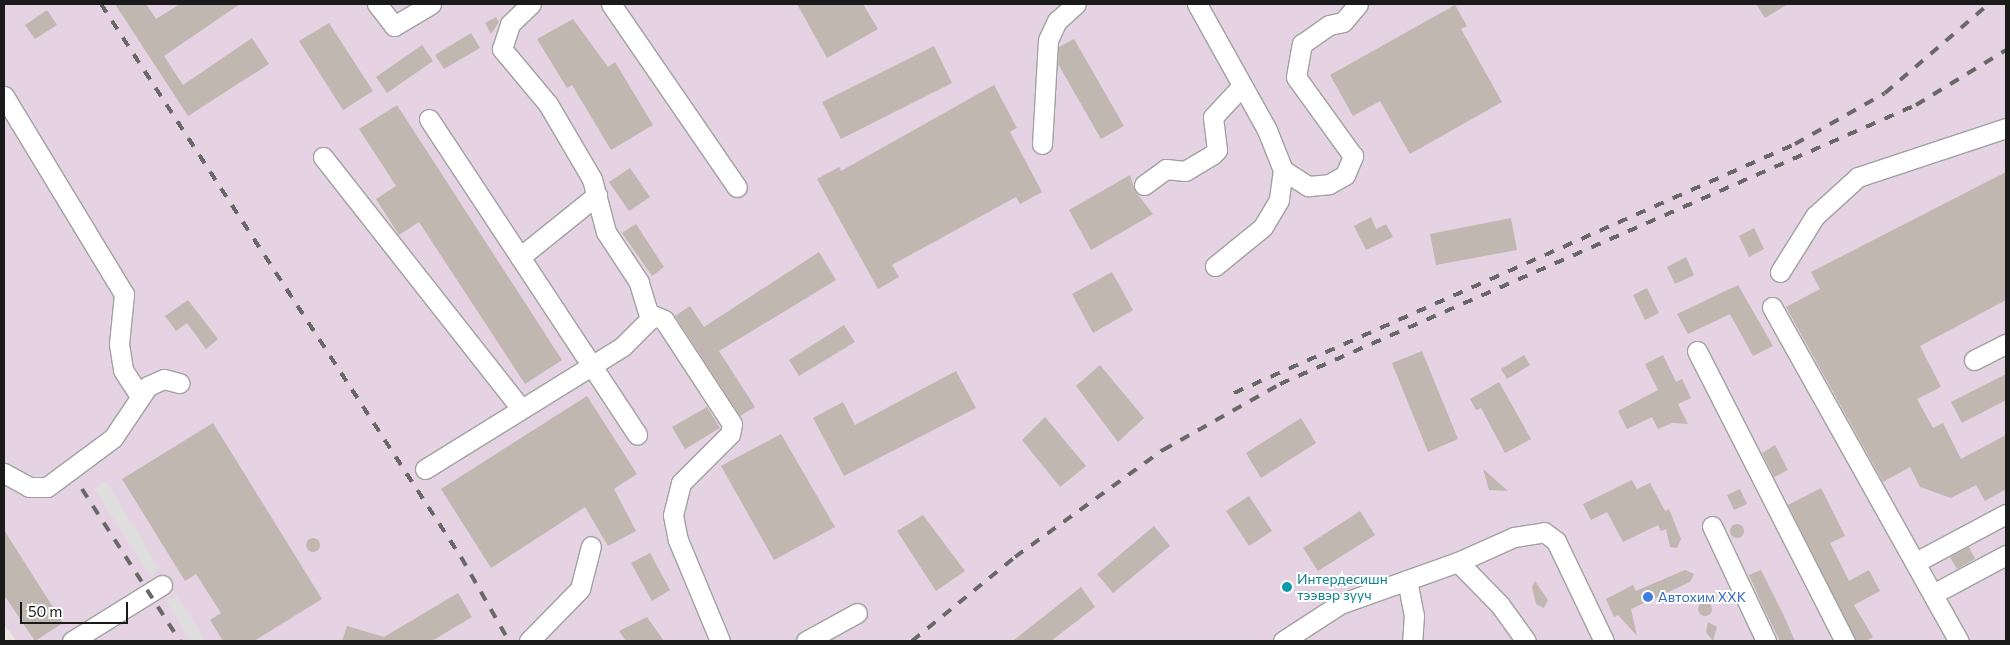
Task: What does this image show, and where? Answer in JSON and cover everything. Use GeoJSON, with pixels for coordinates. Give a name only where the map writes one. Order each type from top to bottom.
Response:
{"type":"FeatureCollection","features":[{"type":"Feature","properties":{"kind":"street"},"geometry":{"type":"LineString","coordinates":[[377,4],[394,26],[431,4]]}},
{"type":"Feature","properties":{"kind":"street"},"geometry":{"type":"LineString","coordinates":[[425,468],[640,333],[650,314],[639,282],[606,232],[592,179],[548,104],[502,49],[510,24],[531,4]]}},
{"type":"Feature","properties":{"kind":"street"},"geometry":{"type":"LineString","coordinates":[[611,4],[736,187]]}},
{"type":"Feature","properties":{"kind":"street"},"geometry":{"type":"LineString","coordinates":[[1042,144],[1048,40],[1057,21],[1076,4]]}},
{"type":"Feature","properties":{"kind":"street"},"geometry":{"type":"LineString","coordinates":[[1197,4],[1242,86],[1283,170],[1308,186],[1329,184],[1346,175],[1353,156],[1296,77],[1302,44],[1329,25],[1343,22],[1358,4]]}},
{"type":"Feature","properties":{"kind":"street"},"geometry":{"type":"LineString","coordinates":[[1144,185],[1166,169],[1184,171],[1212,155],[1217,150],[1213,117],[1242,86]]}},
{"type":"Feature","properties":{"kind":"street"},"geometry":{"type":"LineString","coordinates":[[4,96],[124,294],[119,344],[123,370],[140,396]]}},
{"type":"Feature","properties":{"kind":"street"},"geometry":{"type":"LineString","coordinates":[[429,119],[637,435]]}},
{"type":"Feature","properties":{"kind":"street"},"geometry":{"type":"LineString","coordinates":[[1780,272],[1815,216],[1858,177],[2006,128]]}},
{"type":"Feature","properties":{"kind":"street"},"geometry":{"type":"LineString","coordinates":[[323,157],[520,407]]}},
{"type":"Feature","properties":{"kind":"street"},"geometry":{"type":"LineString","coordinates":[[1215,266],[1263,227],[1279,200],[1283,170]]}},
{"type":"Feature","properties":{"kind":"street"},"geometry":{"type":"LineString","coordinates":[[520,257],[597,195]]}},
{"type":"Feature","properties":{"kind":"street"},"geometry":{"type":"LineString","coordinates":[[1772,307],[1960,641]]}},
{"type":"Feature","properties":{"kind":"street"},"geometry":{"type":"LineString","coordinates":[[650,314],[664,320],[732,424],[730,434],[681,483],[673,515],[678,540],[720,641]]}},
{"type":"Feature","properties":{"kind":"street"},"geometry":{"type":"LineString","coordinates":[[1974,360],[2006,344]]}},
{"type":"Feature","properties":{"kind":"street"},"geometry":{"type":"LineString","coordinates":[[1697,351],[1845,641]]}},
{"type":"Feature","properties":{"kind":"street"},"geometry":{"type":"LineString","coordinates":[[4,473],[29,487],[47,487],[113,438],[140,396],[158,380],[178,383]]}},
{"type":"Feature","properties":{"kind":"street"},"geometry":{"type":"LineString","coordinates":[[1916,562],[2006,514]]}},
{"type":"Feature","properties":{"kind":"street"},"geometry":{"type":"LineString","coordinates":[[1712,526],[1766,641]]}},
{"type":"Feature","properties":{"kind":"street"},"geometry":{"type":"LineString","coordinates":[[1287,640],[1340,604],[1458,562],[1514,537],[1544,532],[1556,541],[1604,641]]}},
{"type":"Feature","properties":{"kind":"street"},"geometry":{"type":"LineString","coordinates":[[529,641],[580,589],[591,546]]}},
{"type":"Feature","properties":{"kind":"street"},"geometry":{"type":"LineString","coordinates":[[1933,594],[2006,555]]}},
{"type":"Feature","properties":{"kind":"street"},"geometry":{"type":"LineString","coordinates":[[1458,562],[1500,605],[1526,641]]}},
{"type":"Feature","properties":{"kind":"street"},"geometry":{"type":"LineString","coordinates":[[1407,580],[1414,615],[1412,641]]}},
{"type":"Feature","properties":{"kind":"street"},"geometry":{"type":"LineString","coordinates":[[72,641],[162,584]]}},
{"type":"Feature","properties":{"kind":"street"},"geometry":{"type":"LineString","coordinates":[[806,641],[857,613]]}},
{"type":"Feature","properties":{"kind":"shaded area"},"geometry":{"type":"Polygon","coordinates":[[[4,4],[2006,4],[2006,641],[16,641],[4,624],[4,4]]]}},
{"type":"Feature","properties":{"kind":"shaded area"},"geometry":{"type":"Polygon","coordinates":[[[106,481],[159,568],[151,577],[94,489],[106,481]]]}},
{"type":"Feature","properties":{"kind":"shaded area"},"geometry":{"type":"Polygon","coordinates":[[[176,594],[206,641],[191,641],[166,601],[176,594]]]}},
{"type":"Feature","properties":{"kind":"building"},"geometry":{"type":"Polygon","coordinates":[[[115,4],[146,4],[156,19],[180,4],[240,4],[164,56],[183,85],[252,38],[269,64],[188,116],[115,4]]]}},
{"type":"Feature","properties":{"kind":"building"},"geometry":{"type":"Polygon","coordinates":[[[797,4],[863,4],[878,29],[827,58],[797,4]]]}},
{"type":"Feature","properties":{"kind":"building"},"geometry":{"type":"Polygon","coordinates":[[[1756,4],[1788,4],[1765,18],[1756,4]]]}},
{"type":"Feature","properties":{"kind":"building"},"geometry":{"type":"Polygon","coordinates":[[[1455,5],[1467,26],[1461,29],[1502,102],[1410,154],[1380,101],[1353,116],[1330,75],[1455,5]]]}},
{"type":"Feature","properties":{"kind":"building"},"geometry":{"type":"Polygon","coordinates":[[[47,10],[57,25],[35,39],[25,25],[47,10]]]}},
{"type":"Feature","properties":{"kind":"building"},"geometry":{"type":"Polygon","coordinates":[[[496,17],[499,22],[491,34],[485,23],[496,17]]]}},
{"type":"Feature","properties":{"kind":"building"},"geometry":{"type":"Polygon","coordinates":[[[573,19],[608,67],[615,62],[653,125],[611,150],[572,85],[567,88],[537,39],[573,19]]]}},
{"type":"Feature","properties":{"kind":"building"},"geometry":{"type":"Polygon","coordinates":[[[329,23],[373,91],[343,110],[299,41],[329,23]]]}},
{"type":"Feature","properties":{"kind":"building"},"geometry":{"type":"Polygon","coordinates":[[[471,33],[480,48],[444,69],[435,55],[471,33]]]}},
{"type":"Feature","properties":{"kind":"building"},"geometry":{"type":"Polygon","coordinates":[[[1074,39],[1124,126],[1101,139],[1058,64],[1059,47],[1074,39]]]}},
{"type":"Feature","properties":{"kind":"building"},"geometry":{"type":"Polygon","coordinates":[[[422,45],[433,61],[387,93],[376,77],[422,45]]]}},
{"type":"Feature","properties":{"kind":"building"},"geometry":{"type":"Polygon","coordinates":[[[934,46],[952,83],[841,139],[822,102],[934,46]]]}},
{"type":"Feature","properties":{"kind":"building"},"geometry":{"type":"Polygon","coordinates":[[[994,85],[1017,128],[1010,132],[1042,192],[1020,204],[1016,197],[892,265],[899,277],[878,289],[817,179],[839,167],[841,171],[994,85]]]}},
{"type":"Feature","properties":{"kind":"building"},"geometry":{"type":"Polygon","coordinates":[[[397,105],[562,360],[525,384],[419,222],[399,235],[376,199],[396,186],[359,129],[397,105]]]}},
{"type":"Feature","properties":{"kind":"building"},"geometry":{"type":"Polygon","coordinates":[[[630,168],[650,197],[629,211],[609,182],[630,168]]]}},
{"type":"Feature","properties":{"kind":"building"},"geometry":{"type":"Polygon","coordinates":[[[2006,172],[2006,300],[1920,346],[1941,387],[1917,399],[1933,428],[1943,423],[1961,459],[2006,435],[2006,489],[1985,501],[1976,485],[1951,498],[1920,487],[1910,467],[1883,482],[1786,307],[1820,289],[1811,272],[2006,172]]]}},
{"type":"Feature","properties":{"kind":"building"},"geometry":{"type":"Polygon","coordinates":[[[1130,175],[1135,191],[1153,214],[1091,250],[1069,210],[1130,175]]]}},
{"type":"Feature","properties":{"kind":"building"},"geometry":{"type":"Polygon","coordinates":[[[1371,217],[1376,229],[1386,224],[1393,237],[1366,250],[1354,226],[1371,217]]]}},
{"type":"Feature","properties":{"kind":"building"},"geometry":{"type":"Polygon","coordinates":[[[1511,218],[1517,250],[1436,265],[1430,234],[1511,218]]]}},
{"type":"Feature","properties":{"kind":"building"},"geometry":{"type":"Polygon","coordinates":[[[636,224],[664,267],[652,276],[622,233],[636,224]]]}},
{"type":"Feature","properties":{"kind":"building"},"geometry":{"type":"Polygon","coordinates":[[[1754,228],[1764,249],[1749,257],[1739,236],[1754,228]]]}},
{"type":"Feature","properties":{"kind":"building"},"geometry":{"type":"Polygon","coordinates":[[[819,252],[836,280],[719,351],[755,407],[740,416],[675,316],[690,306],[704,327],[819,252]]]}},
{"type":"Feature","properties":{"kind":"building"},"geometry":{"type":"Polygon","coordinates":[[[1686,257],[1694,275],[1675,284],[1667,267],[1686,257]]]}},
{"type":"Feature","properties":{"kind":"building"},"geometry":{"type":"Polygon","coordinates":[[[1112,272],[1133,310],[1093,333],[1072,294],[1112,272]]]}},
{"type":"Feature","properties":{"kind":"building"},"geometry":{"type":"Polygon","coordinates":[[[1738,285],[1773,346],[1753,356],[1730,314],[1688,334],[1677,314],[1738,285]]]}},
{"type":"Feature","properties":{"kind":"building"},"geometry":{"type":"Polygon","coordinates":[[[1647,288],[1659,313],[1645,320],[1633,295],[1647,288]]]}},
{"type":"Feature","properties":{"kind":"building"},"geometry":{"type":"Polygon","coordinates":[[[188,300],[218,339],[206,349],[187,323],[176,331],[165,316],[188,300]]]}},
{"type":"Feature","properties":{"kind":"building"},"geometry":{"type":"Polygon","coordinates":[[[844,325],[855,342],[799,376],[789,360],[844,325]]]}},
{"type":"Feature","properties":{"kind":"building"},"geometry":{"type":"Polygon","coordinates":[[[1422,351],[1458,439],[1428,452],[1392,363],[1422,351]]]}},
{"type":"Feature","properties":{"kind":"building"},"geometry":{"type":"Polygon","coordinates":[[[1524,355],[1530,365],[1507,379],[1501,369],[1524,355]]]}},
{"type":"Feature","properties":{"kind":"building"},"geometry":{"type":"Polygon","coordinates":[[[1663,355],[1676,382],[1682,379],[1691,398],[1678,404],[1688,424],[1672,423],[1658,429],[1652,417],[1627,429],[1618,411],[1658,390],[1645,364],[1663,355]]]}},
{"type":"Feature","properties":{"kind":"building"},"geometry":{"type":"Polygon","coordinates":[[[1100,365],[1144,418],[1118,442],[1076,386],[1100,365]]]}},
{"type":"Feature","properties":{"kind":"building"},"geometry":{"type":"Polygon","coordinates":[[[956,371],[976,408],[844,476],[813,418],[843,402],[855,425],[956,371]]]}},
{"type":"Feature","properties":{"kind":"building"},"geometry":{"type":"Polygon","coordinates":[[[2006,374],[2006,400],[1962,423],[1951,402],[2006,374]]]}},
{"type":"Feature","properties":{"kind":"building"},"geometry":{"type":"Polygon","coordinates":[[[1499,382],[1531,439],[1505,453],[1481,408],[1476,410],[1470,399],[1499,382]]]}},
{"type":"Feature","properties":{"kind":"building"},"geometry":{"type":"Polygon","coordinates":[[[587,396],[637,474],[614,489],[636,531],[608,546],[585,507],[491,568],[441,489],[587,396]]]}},
{"type":"Feature","properties":{"kind":"building"},"geometry":{"type":"Polygon","coordinates":[[[707,407],[720,428],[685,449],[672,427],[707,407]]]}},
{"type":"Feature","properties":{"kind":"building"},"geometry":{"type":"Polygon","coordinates":[[[1045,417],[1086,466],[1060,487],[1022,440],[1045,417]]]}},
{"type":"Feature","properties":{"kind":"building"},"geometry":{"type":"Polygon","coordinates":[[[1301,418],[1316,443],[1261,478],[1246,453],[1301,418]]]}},
{"type":"Feature","properties":{"kind":"building"},"geometry":{"type":"Polygon","coordinates":[[[213,423],[322,599],[254,641],[223,641],[210,620],[221,613],[196,574],[185,581],[122,479],[213,423]]]}},
{"type":"Feature","properties":{"kind":"building"},"geometry":{"type":"Polygon","coordinates":[[[781,434],[835,527],[774,560],[721,466],[781,434]]]}},
{"type":"Feature","properties":{"kind":"building"},"geometry":{"type":"Polygon","coordinates":[[[1775,445],[1788,470],[1774,477],[1762,453],[1775,445]]]}},
{"type":"Feature","properties":{"kind":"building"},"geometry":{"type":"Polygon","coordinates":[[[1483,469],[1508,491],[1489,490],[1483,469]]]}},
{"type":"Feature","properties":{"kind":"building"},"geometry":{"type":"Polygon","coordinates":[[[1632,480],[1637,489],[1650,483],[1665,511],[1669,509],[1681,539],[1677,548],[1670,547],[1666,529],[1661,531],[1658,525],[1623,542],[1607,512],[1591,520],[1583,504],[1632,480]]]}},
{"type":"Feature","properties":{"kind":"building"},"geometry":{"type":"Polygon","coordinates":[[[1821,488],[1845,536],[1830,543],[1849,581],[1869,570],[1880,591],[1854,605],[1873,637],[1866,641],[1856,641],[1788,505],[1821,488]]]}},
{"type":"Feature","properties":{"kind":"building"},"geometry":{"type":"Polygon","coordinates":[[[1740,489],[1747,504],[1734,510],[1727,495],[1740,489]]]}},
{"type":"Feature","properties":{"kind":"building"},"geometry":{"type":"Polygon","coordinates":[[[1249,496],[1272,531],[1249,546],[1226,511],[1249,496]]]}},
{"type":"Feature","properties":{"kind":"building"},"geometry":{"type":"Polygon","coordinates":[[[1360,511],[1375,535],[1318,571],[1303,548],[1360,511]]]}},
{"type":"Feature","properties":{"kind":"building"},"geometry":{"type":"Polygon","coordinates":[[[923,515],[965,571],[936,591],[897,531],[923,515]]]}},
{"type":"Feature","properties":{"kind":"building"},"geometry":{"type":"Polygon","coordinates":[[[1734,524],[1740,524],[1744,531],[1740,538],[1734,538],[1730,534],[1730,528],[1734,524]]]}},
{"type":"Feature","properties":{"kind":"building"},"geometry":{"type":"Polygon","coordinates":[[[1154,526],[1170,546],[1113,593],[1097,574],[1154,526]]]}},
{"type":"Feature","properties":{"kind":"building"},"geometry":{"type":"Polygon","coordinates":[[[4,530],[63,623],[35,641],[4,595],[4,530]]]}},
{"type":"Feature","properties":{"kind":"building"},"geometry":{"type":"Polygon","coordinates":[[[313,538],[318,540],[320,545],[318,550],[313,552],[308,550],[306,545],[308,540],[313,538]]]}},
{"type":"Feature","properties":{"kind":"building"},"geometry":{"type":"Polygon","coordinates":[[[1969,547],[1975,559],[1957,569],[1950,557],[1969,547]]]}},
{"type":"Feature","properties":{"kind":"building"},"geometry":{"type":"Polygon","coordinates":[[[650,553],[670,590],[652,601],[631,563],[650,553]]]}},
{"type":"Feature","properties":{"kind":"building"},"geometry":{"type":"Polygon","coordinates":[[[1685,570],[1694,574],[1690,582],[1631,609],[1637,636],[1618,615],[1614,617],[1606,599],[1633,585],[1636,591],[1685,570]]]}},
{"type":"Feature","properties":{"kind":"building"},"geometry":{"type":"Polygon","coordinates":[[[1761,570],[1795,641],[1780,641],[1764,609],[1749,575],[1761,570]]]}},
{"type":"Feature","properties":{"kind":"building"},"geometry":{"type":"Polygon","coordinates":[[[1535,581],[1548,600],[1544,608],[1536,604],[1532,587],[1535,581]]]}},
{"type":"Feature","properties":{"kind":"building"},"geometry":{"type":"Polygon","coordinates":[[[1081,587],[1095,607],[1051,641],[1013,641],[1081,587]]]}},
{"type":"Feature","properties":{"kind":"building"},"geometry":{"type":"Polygon","coordinates":[[[458,593],[472,617],[432,641],[342,641],[347,626],[384,637],[458,593]]]}},
{"type":"Feature","properties":{"kind":"building"},"geometry":{"type":"Polygon","coordinates":[[[1705,602],[1710,604],[1712,609],[1710,614],[1705,616],[1700,614],[1698,609],[1700,604],[1705,602]]]}},
{"type":"Feature","properties":{"kind":"building"},"geometry":{"type":"Polygon","coordinates":[[[647,617],[664,641],[626,641],[619,631],[647,617]]]}},
{"type":"Feature","properties":{"kind":"building"},"geometry":{"type":"Polygon","coordinates":[[[1708,622],[1717,627],[1713,641],[1706,632],[1708,622]]]}},
{"type":"Feature","properties":{"kind":"railway"},"geometry":{"type":"LineString","coordinates":[[101,4],[461,557],[509,641]]}},
{"type":"Feature","properties":{"kind":"railway"},"geometry":{"type":"LineString","coordinates":[[1234,393],[1795,144],[1885,93],[1989,4]]}},
{"type":"Feature","properties":{"kind":"railway"},"geometry":{"type":"LineString","coordinates":[[912,641],[1015,557],[1163,450],[1280,384],[1916,105],[2006,50]]}},
{"type":"Feature","properties":{"kind":"railway"},"geometry":{"type":"LineString","coordinates":[[82,489],[180,641]]}},
{"type":"Feature","properties":{"kind":"place","name":"Интердесишн тээвэр зууч"},"geometry":{"type":"Point","coordinates":[1287,587]}},
{"type":"Feature","properties":{"kind":"place","name":"Автохим ХХК"},"geometry":{"type":"Point","coordinates":[1648,597]}}]}
